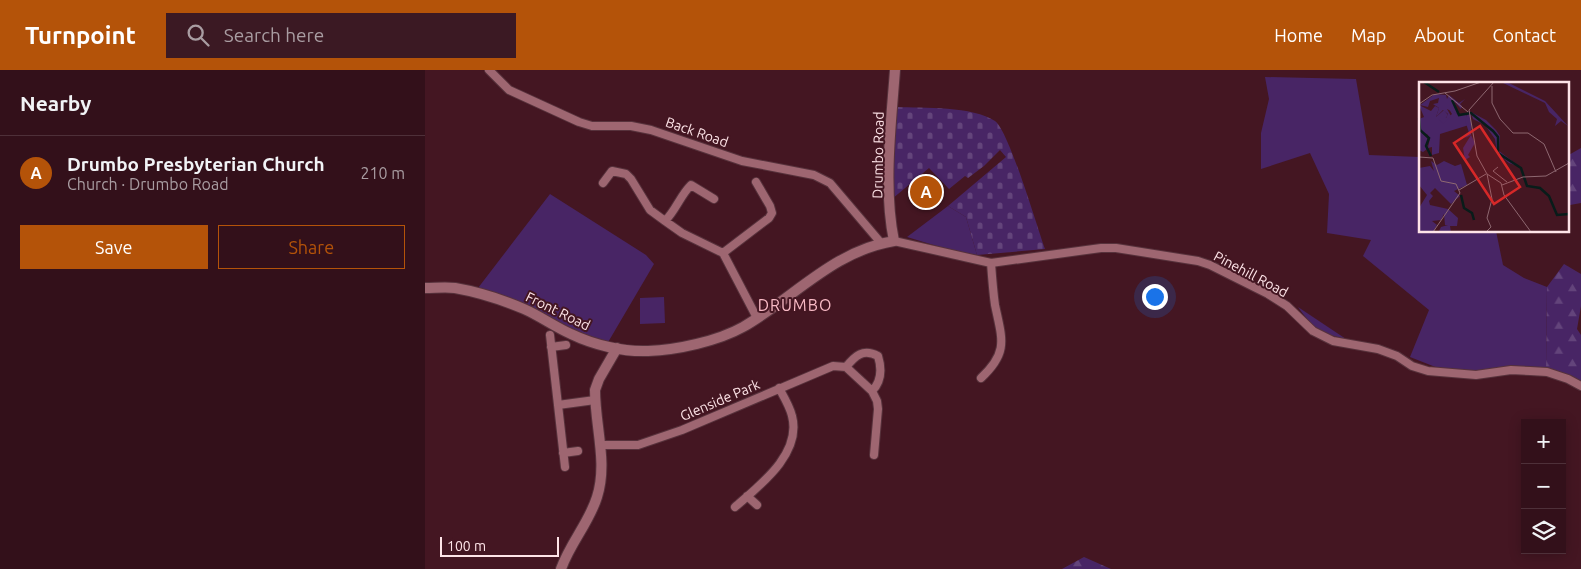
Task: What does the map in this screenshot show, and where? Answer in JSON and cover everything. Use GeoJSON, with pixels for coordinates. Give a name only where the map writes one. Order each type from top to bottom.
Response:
{"type":"FeatureCollection","features":[{"type":"Feature","properties":{"kind":"street","name":"Back Road"},"geometry":{"type":"LineString","coordinates":[[489,70],[509,90],[579,122],[592,126],[631,126],[651,130],[742,161],[814,174],[830,183],[881,243]]}},
{"type":"Feature","properties":{"kind":"street","name":"Drumbo Road"},"geometry":{"type":"LineString","coordinates":[[893,241],[889,172],[895,70]]}},
{"type":"Feature","properties":{"kind":"street"},"geometry":{"type":"LineString","coordinates":[[603,182],[612,171],[625,174],[631,179],[650,210],[682,233],[723,253],[757,318]]}},
{"type":"Feature","properties":{"kind":"street"},"geometry":{"type":"LineString","coordinates":[[723,253],[769,218],[772,213],[756,182]]}},
{"type":"Feature","properties":{"kind":"street"},"geometry":{"type":"LineString","coordinates":[[665,221],[671,215],[683,193],[691,185],[714,199]]}},
{"type":"Feature","properties":{"kind":"street","name":"Front Road"},"geometry":{"type":"LineString","coordinates":[[425,288],[455,288],[497,299],[524,309],[571,334],[595,343],[617,348],[648,351],[698,343],[742,328],[818,273],[866,248],[893,241]]}},
{"type":"Feature","properties":{"kind":"street","name":"Pinehill Road"},"geometry":{"type":"LineString","coordinates":[[893,241],[991,263],[1101,248],[1116,248],[1198,261],[1210,265],[1267,294],[1287,306],[1313,331],[1333,341],[1378,349],[1397,356],[1412,366],[1428,371],[1476,375],[1511,370],[1530,370],[1547,372],[1568,379],[1581,386]]}},
{"type":"Feature","properties":{"kind":"street"},"geometry":{"type":"LineString","coordinates":[[981,378],[997,359],[1003,339],[995,303],[991,263]]}},
{"type":"Feature","properties":{"kind":"street"},"geometry":{"type":"LineString","coordinates":[[550,335],[565,467]]}},
{"type":"Feature","properties":{"kind":"street"},"geometry":{"type":"LineString","coordinates":[[551,347],[566,345]]}},
{"type":"Feature","properties":{"kind":"street"},"geometry":{"type":"LineString","coordinates":[[561,569],[574,541],[593,509],[598,495],[602,469],[595,390],[599,379],[617,348]]}},
{"type":"Feature","properties":{"kind":"street","name":"Glenside Park"},"geometry":{"type":"LineString","coordinates":[[600,445],[638,445],[682,430],[833,366],[846,367],[854,357],[870,352],[878,356],[881,377],[872,391]]}},
{"type":"Feature","properties":{"kind":"street"},"geometry":{"type":"LineString","coordinates":[[846,367],[872,391],[877,401],[874,455]]}},
{"type":"Feature","properties":{"kind":"street"},"geometry":{"type":"LineString","coordinates":[[735,507],[770,476],[791,445],[792,415],[779,388]]}},
{"type":"Feature","properties":{"kind":"street"},"geometry":{"type":"LineString","coordinates":[[558,405],[595,400]]}},
{"type":"Feature","properties":{"kind":"street"},"geometry":{"type":"LineString","coordinates":[[563,453],[578,452]]}},
{"type":"Feature","properties":{"kind":"street"},"geometry":{"type":"LineString","coordinates":[[747,496],[757,505]]}},
{"type":"Feature","properties":{"kind":"green space"},"geometry":{"type":"Polygon","coordinates":[[[1265,77],[1356,79],[1369,155],[1419,157],[1419,232],[1496,232],[1503,265],[1524,278],[1547,287],[1546,369],[1513,366],[1477,373],[1438,368],[1410,357],[1429,310],[1363,256],[1371,240],[1327,233],[1329,194],[1310,153],[1261,169],[1261,133],[1269,99],[1265,77]]]}},
{"type":"Feature","properties":{"kind":"green space"},"geometry":{"type":"Polygon","coordinates":[[[896,107],[961,110],[986,116],[995,121],[1008,142],[1045,249],[977,255],[966,217],[948,206],[1006,157],[1000,150],[984,166],[968,178],[965,176],[949,189],[929,168],[892,199],[890,158],[896,107]]]}},
{"type":"Feature","properties":{"kind":"green space"},"geometry":{"type":"Polygon","coordinates":[[[1581,148],[1581,203],[1570,205],[1569,198],[1569,155],[1581,148]]]}},
{"type":"Feature","properties":{"kind":"green space"},"geometry":{"type":"Polygon","coordinates":[[[550,194],[646,255],[654,264],[607,344],[576,333],[478,288],[550,194]]]}},
{"type":"Feature","properties":{"kind":"green space"},"geometry":{"type":"Polygon","coordinates":[[[948,206],[966,217],[977,255],[960,253],[907,237],[948,206]]]}},
{"type":"Feature","properties":{"kind":"green space"},"geometry":{"type":"Polygon","coordinates":[[[1564,264],[1581,274],[1581,306],[1577,329],[1581,335],[1581,391],[1567,383],[1547,376],[1546,369],[1547,287],[1564,264]]]}},
{"type":"Feature","properties":{"kind":"green space"},"geometry":{"type":"Polygon","coordinates":[[[664,297],[665,323],[640,324],[640,298],[664,297]]]}},
{"type":"Feature","properties":{"kind":"green space"},"geometry":{"type":"Polygon","coordinates":[[[1298,307],[1346,339],[1329,335],[1318,329],[1298,307]]]}},
{"type":"Feature","properties":{"kind":"green space"},"geometry":{"type":"Polygon","coordinates":[[[1084,557],[1111,569],[1062,569],[1084,557]]]}},
{"type":"Feature","properties":{"kind":"place","name":"Drumbo Presbyterian Church"},"geometry":{"type":"Point","coordinates":[926,192]}},
{"type":"Feature","properties":{"kind":"district","name":"DRUMBO"},"geometry":{"type":"Point","coordinates":[795,305]}}]}
